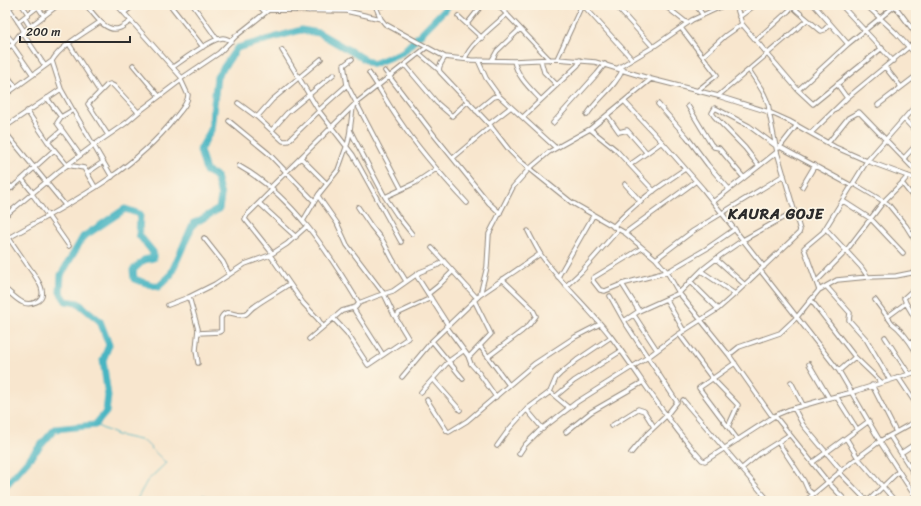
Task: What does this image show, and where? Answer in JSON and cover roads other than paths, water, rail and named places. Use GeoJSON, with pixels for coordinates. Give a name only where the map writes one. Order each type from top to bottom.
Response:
{"type":"FeatureCollection","features":[{"type":"Feature","properties":{"kind":"street"},"geometry":{"type":"LineString","coordinates":[[5,12],[8,7],[13,5]]}},
{"type":"Feature","properties":{"kind":"street"},"geometry":{"type":"LineString","coordinates":[[22,5],[30,27]]}},
{"type":"Feature","properties":{"kind":"street"},"geometry":{"type":"LineString","coordinates":[[5,49],[13,43],[23,31],[58,5]]}},
{"type":"Feature","properties":{"kind":"street"},"geometry":{"type":"LineString","coordinates":[[86,5],[100,22],[114,29],[120,28],[131,21]]}},
{"type":"Feature","properties":{"kind":"street"},"geometry":{"type":"LineString","coordinates":[[7,239],[65,206],[112,177],[128,165],[164,132],[185,105],[188,95],[181,79],[173,67],[117,5]]}},
{"type":"Feature","properties":{"kind":"street"},"geometry":{"type":"LineString","coordinates":[[124,13],[134,5]]}},
{"type":"Feature","properties":{"kind":"street"},"geometry":{"type":"LineString","coordinates":[[176,5],[171,7],[203,47]]}},
{"type":"Feature","properties":{"kind":"street"},"geometry":{"type":"LineString","coordinates":[[193,5],[217,39]]}},
{"type":"Feature","properties":{"kind":"street"},"geometry":{"type":"LineString","coordinates":[[258,5],[266,11],[346,12],[381,20]]}},
{"type":"Feature","properties":{"kind":"street"},"geometry":{"type":"LineString","coordinates":[[5,216],[80,155],[126,124],[138,112],[181,79],[219,53],[236,36],[275,5]]}},
{"type":"Feature","properties":{"kind":"street"},"geometry":{"type":"LineString","coordinates":[[309,11],[317,5]]}},
{"type":"Feature","properties":{"kind":"street"},"geometry":{"type":"LineString","coordinates":[[375,5],[381,20],[385,24],[421,45],[445,56],[465,59],[514,62],[557,59],[580,60],[605,64],[769,112],[797,125],[828,143],[867,161],[916,179]]}},
{"type":"Feature","properties":{"kind":"street"},"geometry":{"type":"LineString","coordinates":[[467,24],[482,5]]}},
{"type":"Feature","properties":{"kind":"street"},"geometry":{"type":"LineString","coordinates":[[498,5],[550,60]]}},
{"type":"Feature","properties":{"kind":"street"},"geometry":{"type":"LineString","coordinates":[[557,59],[582,5],[632,59]]}},
{"type":"Feature","properties":{"kind":"street"},"geometry":{"type":"LineString","coordinates":[[615,5],[653,47]]}},
{"type":"Feature","properties":{"kind":"street"},"geometry":{"type":"LineString","coordinates":[[664,5],[686,23]]}},
{"type":"Feature","properties":{"kind":"street"},"geometry":{"type":"LineString","coordinates":[[696,5],[702,14]]}},
{"type":"Feature","properties":{"kind":"street"},"geometry":{"type":"LineString","coordinates":[[618,68],[653,47],[686,23],[702,14],[725,5]]}},
{"type":"Feature","properties":{"kind":"street"},"geometry":{"type":"LineString","coordinates":[[736,5],[742,24],[798,90],[813,104],[882,48]]}},
{"type":"Feature","properties":{"kind":"street"},"geometry":{"type":"LineString","coordinates":[[739,17],[755,5]]}},
{"type":"Feature","properties":{"kind":"street"},"geometry":{"type":"LineString","coordinates":[[814,5],[848,44]]}},
{"type":"Feature","properties":{"kind":"street"},"geometry":{"type":"LineString","coordinates":[[841,5],[882,48],[892,61]]}},
{"type":"Feature","properties":{"kind":"street"},"geometry":{"type":"LineString","coordinates":[[866,5],[880,17],[916,55]]}},
{"type":"Feature","properties":{"kind":"street"},"geometry":{"type":"LineString","coordinates":[[798,90],[848,44],[895,5],[916,34]]}},
{"type":"Feature","properties":{"kind":"street"},"geometry":{"type":"LineString","coordinates":[[18,22],[39,6],[44,16]]}},
{"type":"Feature","properties":{"kind":"street"},"geometry":{"type":"LineString","coordinates":[[756,40],[792,6],[806,20],[813,23],[822,31],[830,24]]}},
{"type":"Feature","properties":{"kind":"street"},"geometry":{"type":"LineString","coordinates":[[8,7],[45,66]]}},
{"type":"Feature","properties":{"kind":"street"},"geometry":{"type":"LineString","coordinates":[[465,59],[472,47],[507,14]]}},
{"type":"Feature","properties":{"kind":"street"},"geometry":{"type":"LineString","coordinates":[[458,16],[482,38]]}},
{"type":"Feature","properties":{"kind":"street"},"geometry":{"type":"LineString","coordinates":[[718,96],[806,20]]}},
{"type":"Feature","properties":{"kind":"street"},"geometry":{"type":"LineString","coordinates":[[100,22],[54,56],[52,62],[61,89],[112,177]]}},
{"type":"Feature","properties":{"kind":"street"},"geometry":{"type":"LineString","coordinates":[[703,56],[725,36],[742,24]]}},
{"type":"Feature","properties":{"kind":"street"},"geometry":{"type":"LineString","coordinates":[[681,28],[717,75],[697,91]]}},
{"type":"Feature","properties":{"kind":"street"},"geometry":{"type":"LineString","coordinates":[[492,60],[497,51],[520,29]]}},
{"type":"Feature","properties":{"kind":"street"},"geometry":{"type":"LineString","coordinates":[[5,33],[33,75]]}},
{"type":"Feature","properties":{"kind":"street"},"geometry":{"type":"LineString","coordinates":[[173,67],[217,39],[223,38],[232,41]]}},
{"type":"Feature","properties":{"kind":"street"},"geometry":{"type":"LineString","coordinates":[[811,133],[847,98],[916,41]]}},
{"type":"Feature","properties":{"kind":"street"},"geometry":{"type":"LineString","coordinates":[[69,44],[100,92]]}},
{"type":"Feature","properties":{"kind":"street"},"geometry":{"type":"LineString","coordinates":[[323,327],[289,284],[271,254],[245,219],[287,171],[356,103],[427,48]]}},
{"type":"Feature","properties":{"kind":"street"},"geometry":{"type":"LineString","coordinates":[[282,50],[331,128],[358,163],[401,242]]}},
{"type":"Feature","properties":{"kind":"street"},"geometry":{"type":"LineString","coordinates":[[420,54],[439,70],[490,125],[510,151],[529,169],[571,202],[625,233],[656,259],[667,272],[679,293],[729,355],[774,416],[827,481],[846,501]]}},
{"type":"Feature","properties":{"kind":"street"},"geometry":{"type":"LineString","coordinates":[[439,70],[445,56]]}},
{"type":"Feature","properties":{"kind":"street"},"geometry":{"type":"LineString","coordinates":[[257,117],[272,100],[321,59]]}},
{"type":"Feature","properties":{"kind":"street"},"geometry":{"type":"LineString","coordinates":[[352,59],[344,66],[347,86],[401,188]]}},
{"type":"Feature","properties":{"kind":"street"},"geometry":{"type":"LineString","coordinates":[[478,60],[486,78],[499,96],[556,148]]}},
{"type":"Feature","properties":{"kind":"street"},"geometry":{"type":"LineString","coordinates":[[523,117],[578,65],[580,60]]}},
{"type":"Feature","properties":{"kind":"street"},"geometry":{"type":"LineString","coordinates":[[541,61],[544,72],[557,85]]}},
{"type":"Feature","properties":{"kind":"street"},"geometry":{"type":"LineString","coordinates":[[5,95],[52,62]]}},
{"type":"Feature","properties":{"kind":"street"},"geometry":{"type":"LineString","coordinates":[[514,62],[522,79],[541,100]]}},
{"type":"Feature","properties":{"kind":"street"},"geometry":{"type":"LineString","coordinates":[[553,123],[605,64]]}},
{"type":"Feature","properties":{"kind":"street"},"geometry":{"type":"LineString","coordinates":[[133,65],[159,96]]}},
{"type":"Feature","properties":{"kind":"street"},"geometry":{"type":"LineString","coordinates":[[405,65],[437,103],[452,116],[454,116],[468,101]]}},
{"type":"Feature","properties":{"kind":"street"},"geometry":{"type":"LineString","coordinates":[[886,67],[901,87]]}},
{"type":"Feature","properties":{"kind":"street"},"geometry":{"type":"LineString","coordinates":[[587,115],[599,99],[616,82],[623,69]]}},
{"type":"Feature","properties":{"kind":"street"},"geometry":{"type":"LineString","coordinates":[[519,454],[525,445],[569,408],[648,357],[679,334],[718,309],[799,233],[800,230],[777,149],[768,102],[749,70]]}},
{"type":"Feature","properties":{"kind":"street"},"geometry":{"type":"LineString","coordinates":[[385,71],[489,203],[500,213]]}},
{"type":"Feature","properties":{"kind":"street"},"geometry":{"type":"LineString","coordinates":[[5,73],[16,87]]}},
{"type":"Feature","properties":{"kind":"street"},"geometry":{"type":"LineString","coordinates":[[272,130],[288,112],[334,74]]}},
{"type":"Feature","properties":{"kind":"street"},"geometry":{"type":"LineString","coordinates":[[369,74],[399,121],[436,169],[467,203]]}},
{"type":"Feature","properties":{"kind":"street"},"geometry":{"type":"LineString","coordinates":[[878,105],[916,76]]}},
{"type":"Feature","properties":{"kind":"street"},"geometry":{"type":"LineString","coordinates":[[480,295],[487,267],[489,234],[513,187],[529,169],[549,152],[590,129],[652,79]]}},
{"type":"Feature","properties":{"kind":"street"},"geometry":{"type":"LineString","coordinates":[[108,135],[88,105],[88,102],[110,84],[114,86],[138,112]]}},
{"type":"Feature","properties":{"kind":"street"},"geometry":{"type":"LineString","coordinates":[[838,84],[847,98]]}},
{"type":"Feature","properties":{"kind":"street"},"geometry":{"type":"LineString","coordinates":[[238,103],[286,142],[319,110],[347,86]]}},
{"type":"Feature","properties":{"kind":"street"},"geometry":{"type":"LineString","coordinates":[[5,127],[61,89]]}},
{"type":"Feature","properties":{"kind":"street"},"geometry":{"type":"LineString","coordinates":[[476,111],[494,97],[499,96]]}},
{"type":"Feature","properties":{"kind":"street"},"geometry":{"type":"LineString","coordinates":[[47,98],[61,117]]}},
{"type":"Feature","properties":{"kind":"street"},"geometry":{"type":"LineString","coordinates":[[624,101],[662,142],[713,202],[764,267]]}},
{"type":"Feature","properties":{"kind":"street"},"geometry":{"type":"LineString","coordinates":[[658,104],[729,189]]}},
{"type":"Feature","properties":{"kind":"street"},"geometry":{"type":"LineString","coordinates":[[688,106],[711,144],[714,147],[719,148],[744,178]]}},
{"type":"Feature","properties":{"kind":"street"},"geometry":{"type":"LineString","coordinates":[[303,221],[314,201],[338,170],[346,148],[353,107]]}},
{"type":"Feature","properties":{"kind":"street"},"geometry":{"type":"LineString","coordinates":[[453,158],[511,107]]}},
{"type":"Feature","properties":{"kind":"street"},"geometry":{"type":"LineString","coordinates":[[819,290],[804,248],[826,229],[867,161],[915,107]]}},
{"type":"Feature","properties":{"kind":"street"},"geometry":{"type":"LineString","coordinates":[[759,166],[745,148],[712,114],[715,108],[749,126],[777,149],[815,165],[884,201],[895,211],[916,242]]}},
{"type":"Feature","properties":{"kind":"street"},"geometry":{"type":"LineString","coordinates":[[73,110],[61,117],[57,123],[80,155]]}},
{"type":"Feature","properties":{"kind":"street"},"geometry":{"type":"LineString","coordinates":[[27,111],[48,142],[67,165],[83,167],[95,187]]}},
{"type":"Feature","properties":{"kind":"street"},"geometry":{"type":"LineString","coordinates":[[828,143],[848,118],[857,112],[862,114],[916,171]]}},
{"type":"Feature","properties":{"kind":"street"},"geometry":{"type":"LineString","coordinates":[[607,115],[619,132],[628,130],[646,153]]}},
{"type":"Feature","properties":{"kind":"street"},"geometry":{"type":"LineString","coordinates":[[904,118],[916,132]]}},
{"type":"Feature","properties":{"kind":"street"},"geometry":{"type":"LineString","coordinates":[[229,121],[268,153],[287,171],[314,201]]}},
{"type":"Feature","properties":{"kind":"street"},"geometry":{"type":"LineString","coordinates":[[713,202],[759,166],[777,149],[797,125]]}},
{"type":"Feature","properties":{"kind":"street"},"geometry":{"type":"LineString","coordinates":[[590,129],[631,164],[654,191]]}},
{"type":"Feature","properties":{"kind":"street"},"geometry":{"type":"LineString","coordinates":[[48,142],[62,130]]}},
{"type":"Feature","properties":{"kind":"street"},"geometry":{"type":"LineString","coordinates":[[350,130],[385,197],[412,234]]}},
{"type":"Feature","properties":{"kind":"street"},"geometry":{"type":"LineString","coordinates":[[6,135],[65,206]]}},
{"type":"Feature","properties":{"kind":"street"},"geometry":{"type":"LineString","coordinates":[[631,164],[662,142]]}},
{"type":"Feature","properties":{"kind":"street"},"geometry":{"type":"LineString","coordinates":[[904,158],[916,145]]}},
{"type":"Feature","properties":{"kind":"street"},"geometry":{"type":"LineString","coordinates":[[5,193],[22,180],[54,150]]}},
{"type":"Feature","properties":{"kind":"street"},"geometry":{"type":"LineString","coordinates":[[301,158],[328,184]]}},
{"type":"Feature","properties":{"kind":"street"},"geometry":{"type":"LineString","coordinates":[[87,173],[104,162]]}},
{"type":"Feature","properties":{"kind":"street"},"geometry":{"type":"LineString","coordinates":[[802,187],[815,165]]}},
{"type":"Feature","properties":{"kind":"street"},"geometry":{"type":"LineString","coordinates":[[239,166],[272,188],[303,221],[336,265],[359,303]]}},
{"type":"Feature","properties":{"kind":"street"},"geometry":{"type":"LineString","coordinates":[[385,197],[401,188],[415,183],[436,169]]}},
{"type":"Feature","properties":{"kind":"street"},"geometry":{"type":"LineString","coordinates":[[613,227],[624,215],[684,169]]}},
{"type":"Feature","properties":{"kind":"street"},"geometry":{"type":"LineString","coordinates":[[656,259],[693,231],[723,214],[784,175]]}},
{"type":"Feature","properties":{"kind":"street"},"geometry":{"type":"LineString","coordinates":[[816,282],[846,251],[884,201],[908,176]]}},
{"type":"Feature","properties":{"kind":"street"},"geometry":{"type":"LineString","coordinates":[[22,180],[69,246]]}},
{"type":"Feature","properties":{"kind":"street"},"geometry":{"type":"LineString","coordinates":[[5,181],[12,188]]}},
{"type":"Feature","properties":{"kind":"street"},"geometry":{"type":"LineString","coordinates":[[625,233],[696,182]]}},
{"type":"Feature","properties":{"kind":"street"},"geometry":{"type":"LineString","coordinates":[[902,183],[916,201]]}},
{"type":"Feature","properties":{"kind":"street"},"geometry":{"type":"LineString","coordinates":[[625,184],[641,202]]}},
{"type":"Feature","properties":{"kind":"street"},"geometry":{"type":"LineString","coordinates":[[318,196],[337,223],[348,245],[384,294],[408,338],[368,365],[347,333],[333,318]]}},
{"type":"Feature","properties":{"kind":"street"},"geometry":{"type":"LineString","coordinates":[[843,201],[871,219],[903,253]]}},
{"type":"Feature","properties":{"kind":"street"},"geometry":{"type":"LineString","coordinates":[[259,203],[296,237]]}},
{"type":"Feature","properties":{"kind":"street"},"geometry":{"type":"LineString","coordinates":[[358,207],[383,241],[406,281]]}},
{"type":"Feature","properties":{"kind":"street"},"geometry":{"type":"LineString","coordinates":[[624,321],[639,311],[679,293],[690,281],[716,259],[743,240],[795,211]]}},
{"type":"Feature","properties":{"kind":"street"},"geometry":{"type":"LineString","coordinates":[[558,277],[593,216]]}},
{"type":"Feature","properties":{"kind":"street"},"geometry":{"type":"LineString","coordinates":[[168,305],[189,297],[214,284],[245,264],[271,254],[288,244],[307,226]]}},
{"type":"Feature","properties":{"kind":"street"},"geometry":{"type":"LineString","coordinates":[[642,248],[598,274],[593,279],[596,286],[602,291],[605,291],[622,284],[667,272],[706,249],[735,229]]}},
{"type":"Feature","properties":{"kind":"street"},"geometry":{"type":"LineString","coordinates":[[826,229],[868,277]]}},
{"type":"Feature","properties":{"kind":"street"},"geometry":{"type":"LineString","coordinates":[[566,286],[586,267],[618,230]]}},
{"type":"Feature","properties":{"kind":"street"},"geometry":{"type":"LineString","coordinates":[[528,231],[540,254],[558,277],[611,337],[666,416],[684,440],[702,460],[705,461],[774,416],[794,408],[853,392],[916,372]]}},
{"type":"Feature","properties":{"kind":"street"},"geometry":{"type":"LineString","coordinates":[[5,232],[7,239],[40,281],[42,294],[38,302],[24,304],[19,302],[5,289]]}},
{"type":"Feature","properties":{"kind":"street"},"geometry":{"type":"LineString","coordinates":[[204,238],[229,274]]}},
{"type":"Feature","properties":{"kind":"street"},"geometry":{"type":"LineString","coordinates":[[432,248],[476,299],[491,334],[470,356],[468,356]]}},
{"type":"Feature","properties":{"kind":"street"},"geometry":{"type":"LineString","coordinates":[[402,377],[432,341],[480,295],[540,254]]}},
{"type":"Feature","properties":{"kind":"street"},"geometry":{"type":"LineString","coordinates":[[716,259],[745,285]]}},
{"type":"Feature","properties":{"kind":"street"},"geometry":{"type":"LineString","coordinates":[[309,339],[342,311],[353,308],[359,303],[376,296],[392,291],[416,275],[444,261]]}},
{"type":"Feature","properties":{"kind":"street"},"geometry":{"type":"LineString","coordinates":[[760,270],[839,371],[853,392],[880,442],[916,498],[912,501]]}},
{"type":"Feature","properties":{"kind":"street"},"geometry":{"type":"LineString","coordinates":[[701,271],[735,294]]}},
{"type":"Feature","properties":{"kind":"street"},"geometry":{"type":"LineString","coordinates":[[428,294],[452,272]]}},
{"type":"Feature","properties":{"kind":"street"},"geometry":{"type":"LineString","coordinates":[[729,355],[739,347],[780,333],[797,317],[819,290],[837,280],[896,276],[916,272]]}},
{"type":"Feature","properties":{"kind":"street"},"geometry":{"type":"LineString","coordinates":[[416,275],[463,351],[468,356],[471,364],[496,397]]}},
{"type":"Feature","properties":{"kind":"street"},"geometry":{"type":"LineString","coordinates":[[489,356],[522,331],[536,316],[529,305],[502,279]]}},
{"type":"Feature","properties":{"kind":"street"},"geometry":{"type":"LineString","coordinates":[[690,281],[718,309]]}},
{"type":"Feature","properties":{"kind":"street"},"geometry":{"type":"LineString","coordinates":[[198,333],[214,333],[222,331],[221,318],[225,313],[228,312],[240,316],[244,315],[289,284]]}},
{"type":"Feature","properties":{"kind":"street"},"geometry":{"type":"LineString","coordinates":[[622,284],[639,311]]}},
{"type":"Feature","properties":{"kind":"street"},"geometry":{"type":"LineString","coordinates":[[826,286],[850,314],[850,322],[866,339],[890,380]]}},
{"type":"Feature","properties":{"kind":"street"},"geometry":{"type":"LineString","coordinates":[[916,288],[905,296],[904,299],[916,320]]}},
{"type":"Feature","properties":{"kind":"street"},"geometry":{"type":"LineString","coordinates":[[610,296],[624,321],[677,402],[666,416],[631,453]]}},
{"type":"Feature","properties":{"kind":"street"},"geometry":{"type":"LineString","coordinates":[[189,297],[196,319],[198,333],[196,350],[198,363]]}},
{"type":"Feature","properties":{"kind":"street"},"geometry":{"type":"LineString","coordinates":[[396,318],[399,313],[431,298]]}},
{"type":"Feature","properties":{"kind":"street"},"geometry":{"type":"LineString","coordinates":[[666,299],[684,331]]}},
{"type":"Feature","properties":{"kind":"street"},"geometry":{"type":"LineString","coordinates":[[811,300],[855,357],[881,382]]}},
{"type":"Feature","properties":{"kind":"street"},"geometry":{"type":"LineString","coordinates":[[875,300],[916,352]]}},
{"type":"Feature","properties":{"kind":"street"},"geometry":{"type":"LineString","coordinates":[[887,317],[906,303]]}},
{"type":"Feature","properties":{"kind":"street"},"geometry":{"type":"LineString","coordinates":[[353,308],[383,355]]}},
{"type":"Feature","properties":{"kind":"street"},"geometry":{"type":"LineString","coordinates":[[634,315],[657,350]]}},
{"type":"Feature","properties":{"kind":"street"},"geometry":{"type":"LineString","coordinates":[[426,400],[447,431],[450,432],[467,421],[534,364],[575,337],[600,324]]}},
{"type":"Feature","properties":{"kind":"street"},"geometry":{"type":"LineString","coordinates":[[679,334],[713,379],[738,405],[728,427]]}},
{"type":"Feature","properties":{"kind":"street"},"geometry":{"type":"LineString","coordinates":[[497,446],[510,428],[527,410],[540,398],[550,392],[556,378],[611,337]]}},
{"type":"Feature","properties":{"kind":"street"},"geometry":{"type":"LineString","coordinates":[[885,337],[909,374]]}},
{"type":"Feature","properties":{"kind":"street"},"geometry":{"type":"LineString","coordinates":[[432,341],[463,379]]}},
{"type":"Feature","properties":{"kind":"street"},"geometry":{"type":"LineString","coordinates":[[480,346],[489,356],[509,385]]}},
{"type":"Feature","properties":{"kind":"street"},"geometry":{"type":"LineString","coordinates":[[421,392],[449,362],[463,351]]}},
{"type":"Feature","properties":{"kind":"street"},"geometry":{"type":"LineString","coordinates":[[556,396],[574,381],[621,351]]}},
{"type":"Feature","properties":{"kind":"street"},"geometry":{"type":"LineString","coordinates":[[839,371],[855,357]]}},
{"type":"Feature","properties":{"kind":"street"},"geometry":{"type":"LineString","coordinates":[[735,363],[713,379],[700,386],[700,390],[738,440]]}},
{"type":"Feature","properties":{"kind":"street"},"geometry":{"type":"LineString","coordinates":[[809,364],[829,398]]}},
{"type":"Feature","properties":{"kind":"street"},"geometry":{"type":"LineString","coordinates":[[898,377],[916,404]]}},
{"type":"Feature","properties":{"kind":"street"},"geometry":{"type":"LineString","coordinates":[[433,379],[460,410]]}},
{"type":"Feature","properties":{"kind":"street"},"geometry":{"type":"LineString","coordinates":[[566,432],[591,412],[643,382]]}},
{"type":"Feature","properties":{"kind":"street"},"geometry":{"type":"LineString","coordinates":[[791,382],[804,405]]}},
{"type":"Feature","properties":{"kind":"street"},"geometry":{"type":"LineString","coordinates":[[872,385],[896,432]]}},
{"type":"Feature","properties":{"kind":"street"},"geometry":{"type":"LineString","coordinates":[[550,392],[569,408]]}},
{"type":"Feature","properties":{"kind":"street"},"geometry":{"type":"LineString","coordinates":[[836,396],[857,429]]}},
{"type":"Feature","properties":{"kind":"street"},"geometry":{"type":"LineString","coordinates":[[683,400],[769,501]]}},
{"type":"Feature","properties":{"kind":"street"},"geometry":{"type":"LineString","coordinates":[[794,408],[804,424],[840,471],[867,501],[898,472]]}},
{"type":"Feature","properties":{"kind":"street"},"geometry":{"type":"LineString","coordinates":[[611,426],[638,409],[644,411],[654,428]]}},
{"type":"Feature","properties":{"kind":"street"},"geometry":{"type":"LineString","coordinates":[[527,410],[543,429]]}},
{"type":"Feature","properties":{"kind":"street"},"geometry":{"type":"LineString","coordinates":[[812,462],[869,421]]}},
{"type":"Feature","properties":{"kind":"street"},"geometry":{"type":"LineString","coordinates":[[805,501],[827,481],[880,442],[916,421]]}},
{"type":"Feature","properties":{"kind":"street"},"geometry":{"type":"LineString","coordinates":[[741,468],[789,435]]}},
{"type":"Feature","properties":{"kind":"street"},"geometry":{"type":"LineString","coordinates":[[890,436],[916,477]]}},
{"type":"Feature","properties":{"kind":"street"},"geometry":{"type":"LineString","coordinates":[[846,438],[858,458],[895,501]]}},
{"type":"Feature","properties":{"kind":"street"},"geometry":{"type":"LineString","coordinates":[[778,442],[804,481],[808,490],[813,494]]}},
{"type":"Feature","properties":{"kind":"street"},"geometry":{"type":"LineString","coordinates":[[901,453],[916,443]]}},
{"type":"Feature","properties":{"kind":"waterway"},"geometry":{"type":"LineString","coordinates":[[5,482],[8,483],[55,429],[95,425],[106,412],[108,396],[103,360],[109,345],[100,321],[78,303],[66,301],[60,292],[61,275],[83,237],[125,209],[140,214],[139,235],[153,252],[153,258],[144,260],[133,270],[134,279],[158,287],[170,276],[193,224],[219,209],[221,196],[216,176],[206,171],[200,150],[211,130],[217,77],[237,48],[301,30],[319,33],[373,64],[403,52],[449,5]]}},
{"type":"Feature","properties":{"kind":"waterway"},"geometry":{"type":"LineString","coordinates":[[95,425],[117,435],[144,441],[166,463],[147,481],[136,501]]}},
{"type":"Feature","properties":{"kind":"waterway"},"geometry":{"type":"LineString","coordinates":[[198,501],[203,495],[221,501]]}},
{"type":"Feature","properties":{"kind":"district","name":"KAURA GOJE"},"geometry":{"type":"Point","coordinates":[776,214]}}]}
